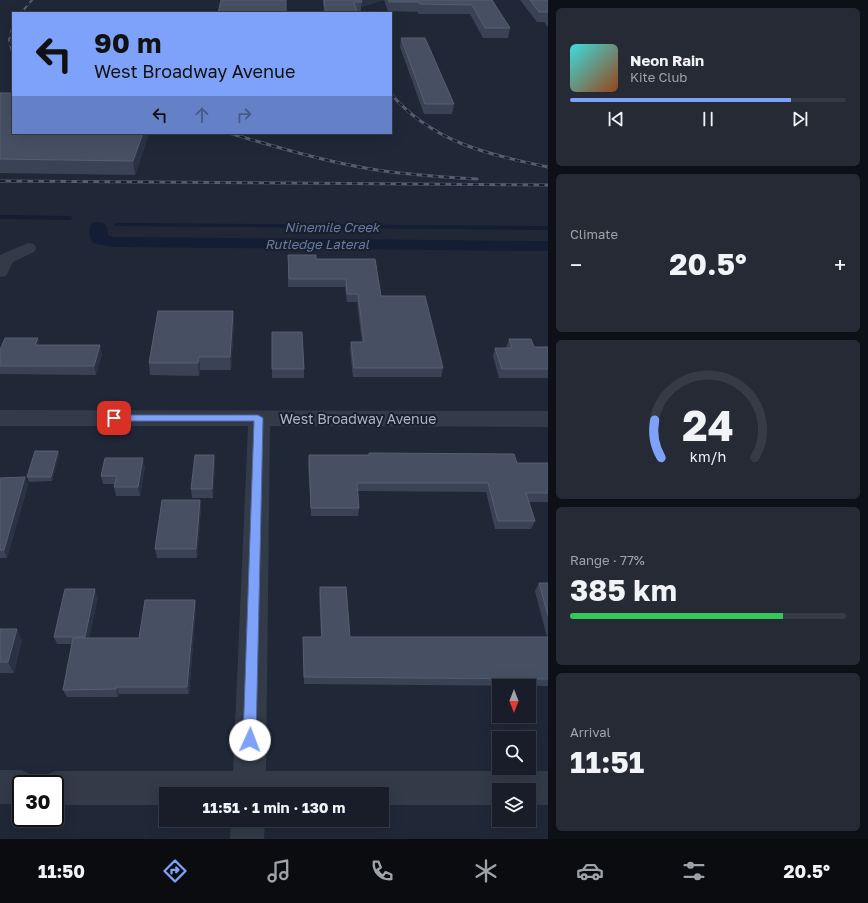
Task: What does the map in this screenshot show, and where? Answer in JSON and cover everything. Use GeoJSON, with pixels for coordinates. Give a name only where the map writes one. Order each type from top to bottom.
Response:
{"type":"FeatureCollection","features":[{"type":"Feature","properties":{"kind":"street"},"geometry":{"type":"LineString","coordinates":[[0,272],[6,259],[28,248]]}},
{"type":"Feature","properties":{"kind":"street","name":"West Broadway Avenue"},"geometry":{"type":"LineString","coordinates":[[0,418],[548,419]]}},
{"type":"Feature","properties":{"kind":"street"},"geometry":{"type":"LineString","coordinates":[[248,787],[258,418]]}},
{"type":"Feature","properties":{"kind":"street"},"geometry":{"type":"LineString","coordinates":[[0,787],[12,787]]}},
{"type":"Feature","properties":{"kind":"street"},"geometry":{"type":"LineString","coordinates":[[389,795],[548,788]]}},
{"type":"Feature","properties":{"kind":"street"},"geometry":{"type":"LineString","coordinates":[[64,789],[159,795]]}},
{"type":"Feature","properties":{"kind":"street"},"geometry":{"type":"LineString","coordinates":[[248,827],[248,839]]}},
{"type":"Feature","properties":{"kind":"building"},"geometry":{"type":"Polygon","coordinates":[[[221,0],[286,0],[286,12],[218,12],[221,0]]]}},
{"type":"Feature","properties":{"kind":"building"},"geometry":{"type":"Polygon","coordinates":[[[324,0],[361,0],[362,2],[354,2],[357,12],[326,12],[324,0]]]}},
{"type":"Feature","properties":{"kind":"building"},"geometry":{"type":"Polygon","coordinates":[[[388,0],[492,0],[510,28],[485,28],[472,5],[420,4],[419,2],[389,2],[388,0]]]}},
{"type":"Feature","properties":{"kind":"building"},"geometry":{"type":"Polygon","coordinates":[[[530,0],[548,0],[548,13],[539,12],[530,0]]]}},
{"type":"Feature","properties":{"kind":"building"},"geometry":{"type":"Polygon","coordinates":[[[401,38],[425,38],[454,104],[425,104],[401,38]]]}},
{"type":"Feature","properties":{"kind":"building"},"geometry":{"type":"Polygon","coordinates":[[[0,93],[12,93],[12,114],[9,119],[12,119],[12,134],[143,134],[133,161],[0,159],[0,93]]]}},
{"type":"Feature","properties":{"kind":"building"},"geometry":{"type":"Polygon","coordinates":[[[288,255],[316,255],[316,259],[375,259],[381,296],[425,296],[443,368],[354,368],[351,342],[364,342],[358,294],[347,294],[346,279],[289,279],[288,255]]]}},
{"type":"Feature","properties":{"kind":"building"},"geometry":{"type":"Polygon","coordinates":[[[158,311],[233,311],[230,357],[199,357],[198,363],[149,363],[158,311]]]}},
{"type":"Feature","properties":{"kind":"building"},"geometry":{"type":"Polygon","coordinates":[[[272,332],[302,332],[304,369],[272,369],[272,332]]]}},
{"type":"Feature","properties":{"kind":"building"},"geometry":{"type":"Polygon","coordinates":[[[5,338],[38,338],[35,345],[100,345],[94,366],[0,366],[0,350],[5,338]]]}},
{"type":"Feature","properties":{"kind":"building"},"geometry":{"type":"Polygon","coordinates":[[[509,339],[531,339],[534,347],[548,347],[548,369],[502,369],[495,348],[512,348],[509,339]]]}},
{"type":"Feature","properties":{"kind":"building"},"geometry":{"type":"Polygon","coordinates":[[[35,451],[58,451],[51,477],[27,477],[35,451]]]}},
{"type":"Feature","properties":{"kind":"building"},"geometry":{"type":"Polygon","coordinates":[[[369,453],[514,454],[517,463],[548,463],[548,493],[526,493],[535,521],[498,521],[488,483],[357,483],[359,508],[311,508],[309,455],[369,455],[369,453]]]}},
{"type":"Feature","properties":{"kind":"building"},"geometry":{"type":"Polygon","coordinates":[[[195,455],[214,455],[212,489],[191,489],[195,455]]]}},
{"type":"Feature","properties":{"kind":"building"},"geometry":{"type":"Polygon","coordinates":[[[105,458],[143,458],[138,487],[114,487],[117,476],[101,476],[105,458]]]}},
{"type":"Feature","properties":{"kind":"building"},"geometry":{"type":"Polygon","coordinates":[[[25,477],[4,550],[0,550],[0,478],[25,477]]]}},
{"type":"Feature","properties":{"kind":"building"},"geometry":{"type":"Polygon","coordinates":[[[162,500],[200,500],[196,549],[155,549],[162,500]]]}},
{"type":"Feature","properties":{"kind":"building"},"geometry":{"type":"Polygon","coordinates":[[[539,583],[548,583],[548,616],[539,583]]]}},
{"type":"Feature","properties":{"kind":"building"},"geometry":{"type":"Polygon","coordinates":[[[320,587],[346,587],[350,637],[548,637],[548,679],[304,677],[303,637],[322,637],[320,587]]]}},
{"type":"Feature","properties":{"kind":"building"},"geometry":{"type":"Polygon","coordinates":[[[65,589],[95,589],[85,637],[54,637],[65,589]]]}},
{"type":"Feature","properties":{"kind":"building"},"geometry":{"type":"Polygon","coordinates":[[[145,600],[195,600],[187,687],[116,687],[116,689],[63,690],[73,638],[139,638],[145,600]]]}},
{"type":"Feature","properties":{"kind":"building"},"geometry":{"type":"Polygon","coordinates":[[[0,629],[17,629],[8,662],[0,662],[0,629]]]}},
{"type":"Feature","properties":{"kind":"waterway","name":"Rutledge Lateral"},"geometry":{"type":"LineString","coordinates":[[0,217],[70,218]]}},
{"type":"Feature","properties":{"kind":"waterway","name":"Ninemile Creek"},"geometry":{"type":"LineString","coordinates":[[116,225],[548,228]]}},
{"type":"Feature","properties":{"kind":"waterway","name":"Rutledge Lateral"},"geometry":{"type":"LineString","coordinates":[[98,227],[99,239],[113,242],[548,246]]}},
{"type":"Feature","properties":{"kind":"railway"},"geometry":{"type":"LineString","coordinates":[[22,12],[32,0]]}},
{"type":"Feature","properties":{"kind":"railway"},"geometry":{"type":"LineString","coordinates":[[12,28],[9,40],[12,52]]}},
{"type":"Feature","properties":{"kind":"railway"},"geometry":{"type":"LineString","coordinates":[[392,95],[407,110],[425,124],[443,135],[483,151],[548,167]]}},
{"type":"Feature","properties":{"kind":"railway"},"geometry":{"type":"LineString","coordinates":[[233,134],[353,166],[437,177],[477,179]]}},
{"type":"Feature","properties":{"kind":"railway"},"geometry":{"type":"LineString","coordinates":[[0,181],[548,185]]}},
{"type":"Feature","properties":{"kind":"route"},"geometry":{"type":"LineString","coordinates":[[114,418],[258,418],[250,740]]}}]}
